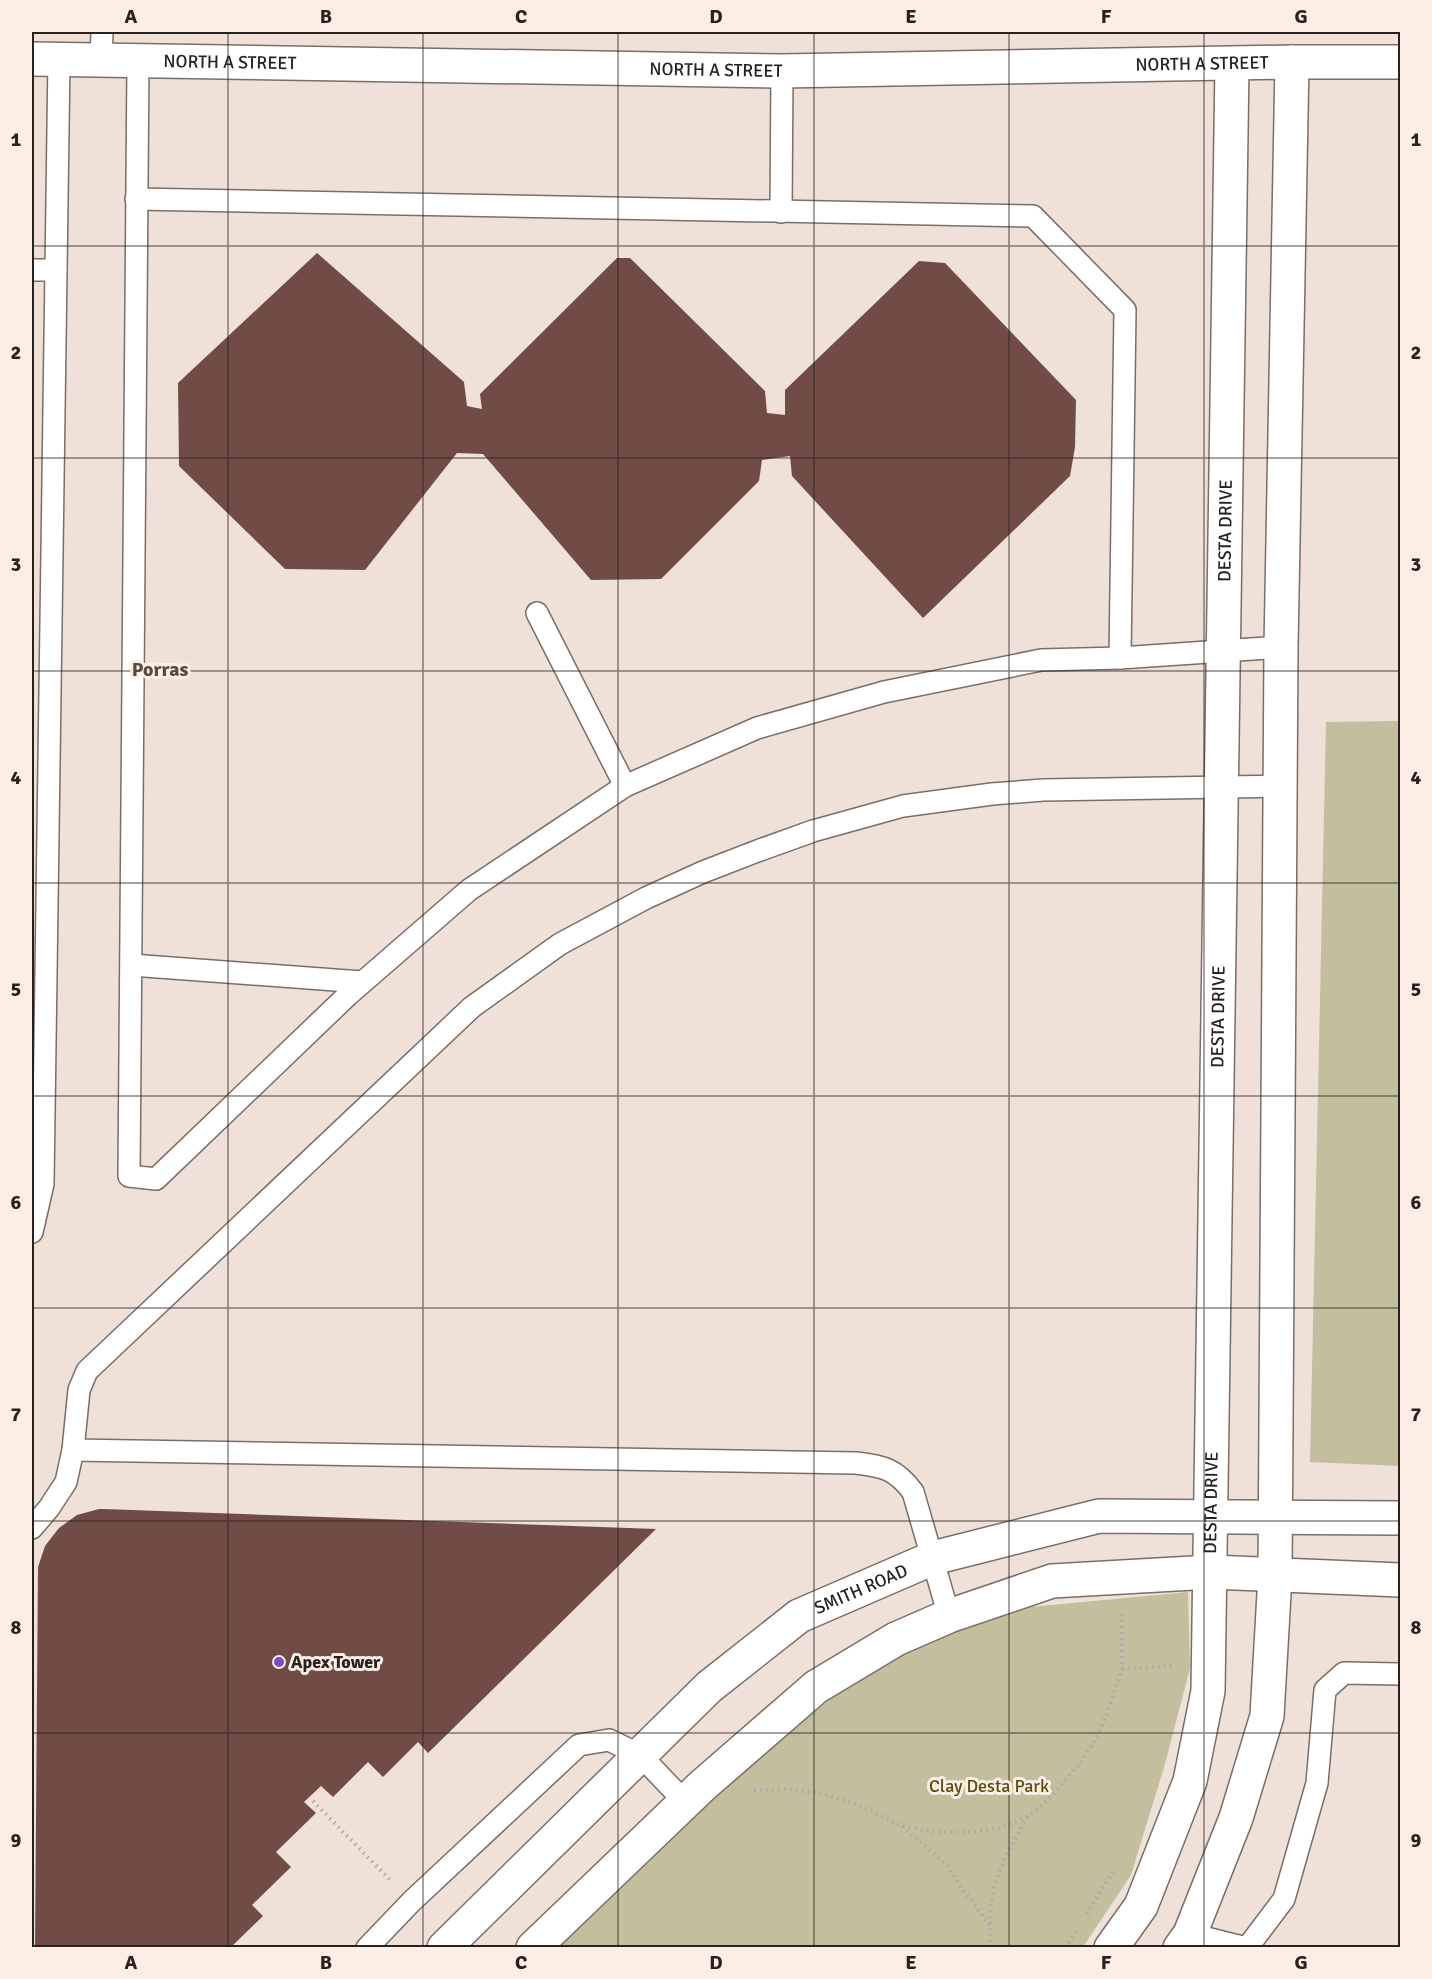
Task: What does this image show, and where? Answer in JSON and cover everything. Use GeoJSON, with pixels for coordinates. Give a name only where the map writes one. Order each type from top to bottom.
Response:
{"type":"FeatureCollection","features":[{"type":"Feature","properties":{"kind":"street","name":"NORTH A STREET"},"geometry":{"type":"LineString","coordinates":[[45,59],[101,46],[138,60],[782,71],[1401,62]]}},
{"type":"Feature","properties":{"kind":"street"},"geometry":{"type":"LineString","coordinates":[[1186,1941],[1236,1818],[1267,1716],[1275,1576],[1281,647],[1292,62]]}},
{"type":"Feature","properties":{"kind":"street","name":"DESTA DRIVE"},"geometry":{"type":"LineString","coordinates":[[1111,1947],[1141,1906],[1190,1781],[1208,1691],[1232,64]]}},
{"type":"Feature","properties":{"kind":"street","name":"SMITH ROAD"},"geometry":{"type":"LineString","coordinates":[[444,1947],[709,1687],[799,1616],[933,1558],[1099,1516],[1401,1518]]}},
{"type":"Feature","properties":{"kind":"street"},"geometry":{"type":"LineString","coordinates":[[532,1947],[694,1794],[816,1687],[896,1639],[949,1616],[1052,1581],[1211,1572],[1401,1580]]}},
{"type":"Feature","properties":{"kind":"lane"},"geometry":{"type":"LineString","coordinates":[[32,1232],[43,1185],[56,270],[45,59]]}},
{"type":"Feature","properties":{"kind":"lane"},"geometry":{"type":"LineString","coordinates":[[138,60],[129,1176],[156,1179],[362,982],[469,890],[625,786],[757,728],[884,692],[1041,660],[1120,658],[1281,647]]}},
{"type":"Feature","properties":{"kind":"lane"},"geometry":{"type":"LineString","coordinates":[[781,212],[782,71]]}},
{"type":"Feature","properties":{"kind":"lane"},"geometry":{"type":"LineString","coordinates":[[136,199],[1033,216],[1125,310],[1120,658]]}},
{"type":"Feature","properties":{"kind":"lane"},"geometry":{"type":"LineString","coordinates":[[32,270],[56,270]]}},
{"type":"Feature","properties":{"kind":"lane"},"geometry":{"type":"LineString","coordinates":[[537,613],[625,786]]}},
{"type":"Feature","properties":{"kind":"lane"},"geometry":{"type":"LineString","coordinates":[[32,1528],[66,1482],[73,1450],[80,1390],[87,1371],[472,1007],[531,963],[594,925],[703,872],[760,850],[822,828],[903,806],[980,795],[1043,790],[1281,786]]}},
{"type":"Feature","properties":{"kind":"lane"},"geometry":{"type":"LineString","coordinates":[[131,965],[362,982]]}},
{"type":"Feature","properties":{"kind":"lane"},"geometry":{"type":"LineString","coordinates":[[73,1450],[879,1465],[894,1472],[914,1492],[949,1616]]}},
{"type":"Feature","properties":{"kind":"lane"},"geometry":{"type":"LineString","coordinates":[[1186,1941],[1246,1947],[1284,1899],[1317,1783],[1325,1690],[1344,1673],[1401,1674]]}},
{"type":"Feature","properties":{"kind":"lane"},"geometry":{"type":"LineString","coordinates":[[367,1947],[579,1745],[609,1740],[640,1755],[694,1794]]}},
{"type":"Feature","properties":{"kind":"path"},"geometry":{"type":"LineString","coordinates":[[1112,1611],[1130,1609]]}},
{"type":"Feature","properties":{"kind":"path"},"geometry":{"type":"LineString","coordinates":[[991,1947],[990,1900],[1009,1850],[1029,1816],[1053,1794],[1082,1761],[1107,1714],[1122,1669],[1122,1611]]}},
{"type":"Feature","properties":{"kind":"path"},"geometry":{"type":"LineString","coordinates":[[1122,1669],[1180,1665]]}},
{"type":"Feature","properties":{"kind":"path"},"geometry":{"type":"LineString","coordinates":[[694,1794],[737,1790],[784,1790],[823,1794],[857,1804],[902,1826],[949,1867],[960,1886],[990,1925]]}},
{"type":"Feature","properties":{"kind":"path"},"geometry":{"type":"LineString","coordinates":[[313,1801],[412,1902]]}},
{"type":"Feature","properties":{"kind":"path"},"geometry":{"type":"LineString","coordinates":[[902,1826],[933,1832],[969,1832],[1000,1828],[1029,1816]]}},
{"type":"Feature","properties":{"kind":"path"},"geometry":{"type":"LineString","coordinates":[[1087,1916],[1114,1870]]}},
{"type":"Feature","properties":{"kind":"path"},"geometry":{"type":"LineString","coordinates":[[1065,1947],[1081,1925]]}},
{"type":"Feature","properties":{"kind":"green space"},"geometry":{"type":"Polygon","coordinates":[[[1400,721],[1400,1466],[1310,1462],[1326,722],[1400,721]]]}},
{"type":"Feature","properties":{"kind":"green space","name":"Clay Desta Park"},"geometry":{"type":"Polygon","coordinates":[[[1188,1592],[1190,1668],[1165,1764],[1131,1875],[1083,1947],[558,1948],[727,1777],[804,1710],[935,1628],[1020,1608],[1188,1592]]]}},
{"type":"Feature","properties":{"kind":"building"},"geometry":{"type":"Polygon","coordinates":[[[317,253],[464,382],[467,406],[482,409],[480,394],[617,258],[630,258],[765,391],[767,413],[785,415],[785,390],[919,261],[945,263],[1076,400],[1075,447],[1070,476],[923,618],[792,476],[790,456],[762,460],[759,481],[661,579],[591,580],[483,454],[457,453],[365,570],[285,569],[179,466],[178,383],[317,253]]]}},
{"type":"Feature","properties":{"kind":"building","name":"Apex Tower"},"geometry":{"type":"Polygon","coordinates":[[[99,1509],[656,1529],[428,1753],[418,1742],[383,1777],[368,1762],[333,1797],[321,1786],[304,1802],[316,1813],[276,1852],[291,1867],[252,1905],[263,1916],[230,1948],[35,1948],[38,1567],[45,1546],[59,1528],[77,1515],[99,1509]]]}},
{"type":"Feature","properties":{"kind":"place","name":"Apex Tower"},"geometry":{"type":"Point","coordinates":[279,1662]}},
{"type":"Feature","properties":{"kind":"district","name":"Porras"},"geometry":{"type":"Point","coordinates":[160,669]}}]}
